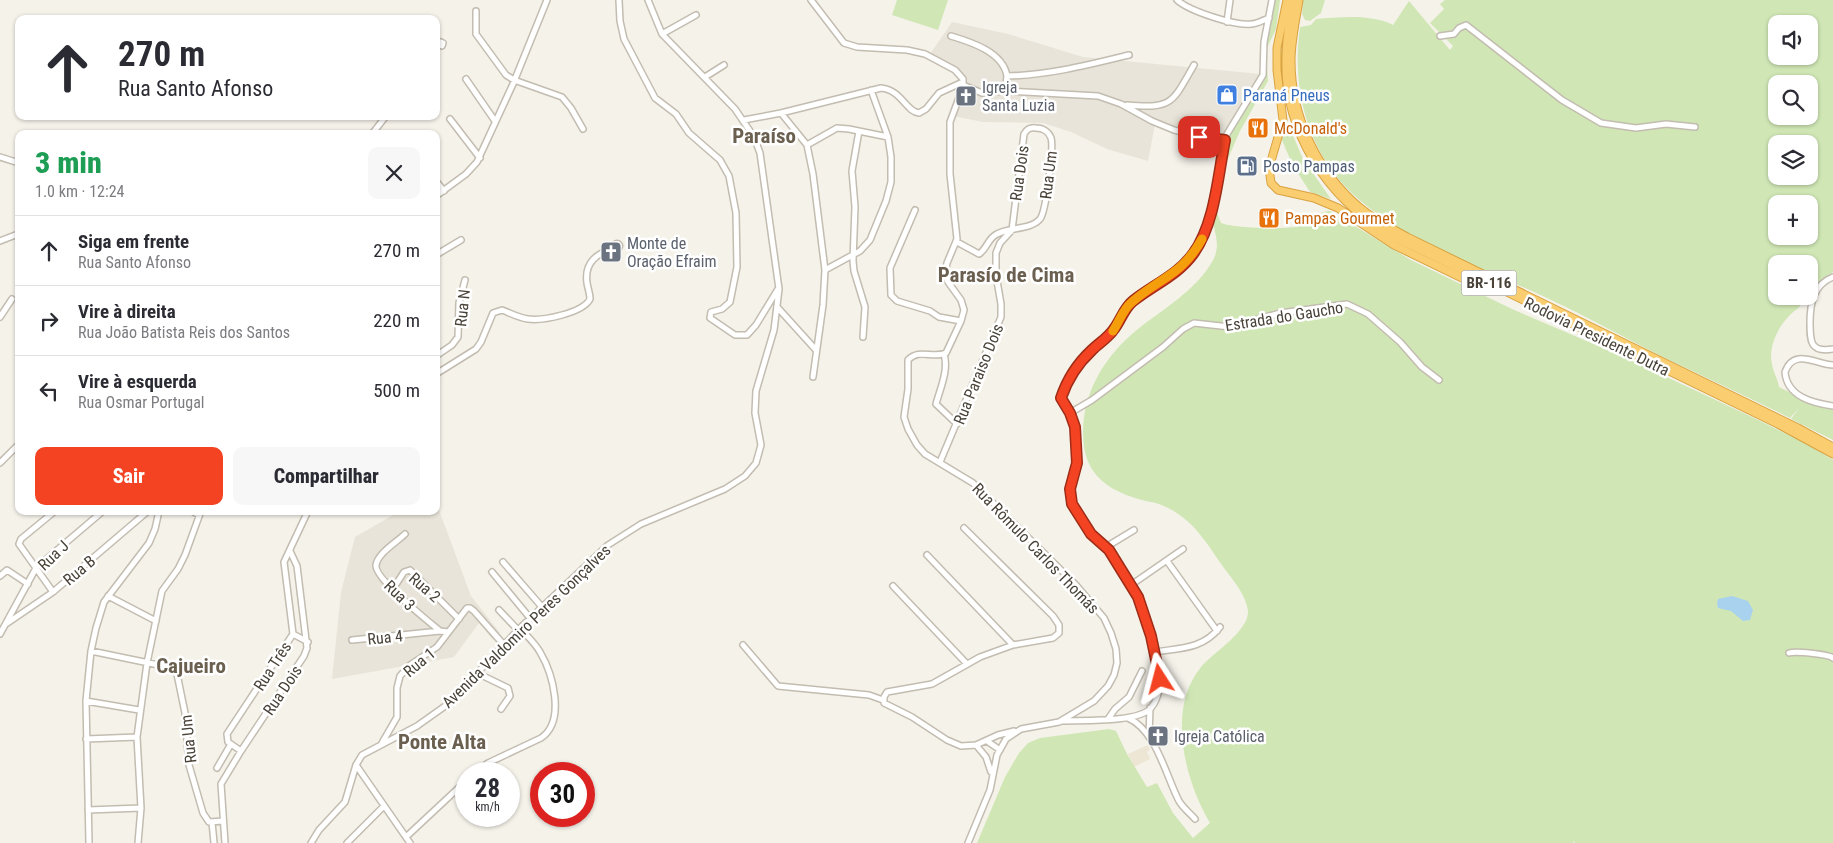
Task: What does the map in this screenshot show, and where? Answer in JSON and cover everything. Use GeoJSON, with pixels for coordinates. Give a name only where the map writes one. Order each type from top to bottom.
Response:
{"type":"FeatureCollection","features":[{"type":"Feature","properties":{"kind":"highway"},"geometry":{"type":"LineString","coordinates":[[1287,0],[1277,48],[1277,70],[1283,120],[1268,174],[1274,187],[1285,192],[1314,198],[1338,208],[1394,245],[1464,279],[1486,288],[1512,295]]}},
{"type":"Feature","properties":{"kind":"highway","name":"Rodovia Presidente Dutra"},"geometry":{"type":"LineString","coordinates":[[1292,0],[1286,58],[1290,101],[1305,145],[1328,182],[1352,208],[1370,223],[1512,295],[1778,424],[1833,454]]}},
{"type":"Feature","properties":{"kind":"highway","name":"Rodovia Presidente Dutra"},"geometry":{"type":"LineString","coordinates":[[1299,0],[1291,61],[1294,93],[1301,120],[1311,145],[1324,168],[1359,208],[1407,237],[1798,428],[1833,447]]}},
{"type":"Feature","properties":{"kind":"street"},"geometry":{"type":"LineString","coordinates":[[440,194],[466,174],[480,158],[547,0]]}},
{"type":"Feature","properties":{"kind":"street"},"geometry":{"type":"LineString","coordinates":[[619,0],[620,22],[624,39],[655,98],[676,114],[689,133],[720,160],[728,176],[736,213],[737,267],[730,302],[722,309],[710,313],[710,318],[735,335],[747,335],[756,325],[779,289]]}},
{"type":"Feature","properties":{"kind":"street","name":"Avenida Valdomiro Peres Gonçalves"},"geometry":{"type":"LineString","coordinates":[[356,765],[362,755],[417,726],[438,712],[530,618],[598,554],[617,539],[647,522],[725,489],[745,476],[753,467],[760,450],[755,412],[756,391],[771,343],[778,308],[779,289],[762,162],[757,145],[744,120],[662,34],[648,0]]}},
{"type":"Feature","properties":{"kind":"street"},"geometry":{"type":"LineString","coordinates":[[811,0],[832,30],[844,43],[857,47],[906,50],[925,54],[955,70],[960,75],[963,83],[951,116],[949,139],[950,174],[957,225],[957,242],[947,263],[945,273],[964,307],[961,321],[948,350],[944,354],[946,360],[944,376],[936,404],[957,424]]}},
{"type":"Feature","properties":{"kind":"street"},"geometry":{"type":"LineString","coordinates":[[1177,0],[1189,8],[1227,22],[1252,24],[1269,18]]}},
{"type":"Feature","properties":{"kind":"street"},"geometry":{"type":"LineString","coordinates":[[1227,22],[1230,0]]}},
{"type":"Feature","properties":{"kind":"street"},"geometry":{"type":"LineString","coordinates":[[1057,407],[1076,368],[1114,330],[1129,305],[1168,278],[1194,253],[1203,236],[1209,218],[1229,129],[1263,75],[1263,50],[1272,0]]}},
{"type":"Feature","properties":{"kind":"street"},"geometry":{"type":"LineString","coordinates":[[476,11],[476,34],[502,70],[514,80],[562,97],[583,128]]}},
{"type":"Feature","properties":{"kind":"street"},"geometry":{"type":"LineString","coordinates":[[662,34],[696,15]]}},
{"type":"Feature","properties":{"kind":"street"},"geometry":{"type":"LineString","coordinates":[[1440,36],[1454,34],[1459,28],[1466,25],[1562,100],[1601,123],[1636,128],[1666,124],[1695,127]]}},
{"type":"Feature","properties":{"kind":"street"},"geometry":{"type":"LineString","coordinates":[[951,36],[986,50],[1002,64],[1007,76],[1005,91]]}},
{"type":"Feature","properties":{"kind":"street"},"geometry":{"type":"LineString","coordinates":[[1007,76],[1030,75],[1080,68],[1128,55]]}},
{"type":"Feature","properties":{"kind":"street"},"geometry":{"type":"LineString","coordinates":[[706,78],[724,64]]}},
{"type":"Feature","properties":{"kind":"street"},"geometry":{"type":"LineString","coordinates":[[1121,104],[1152,107],[1167,104],[1176,95],[1194,65]]}},
{"type":"Feature","properties":{"kind":"street"},"geometry":{"type":"LineString","coordinates":[[466,79],[495,121]]}},
{"type":"Feature","properties":{"kind":"street"},"geometry":{"type":"LineString","coordinates":[[744,120],[781,113],[881,88],[891,90],[917,114],[924,111],[939,93],[963,83]]}},
{"type":"Feature","properties":{"kind":"street"},"geometry":{"type":"LineString","coordinates":[[963,83],[982,93],[1005,91],[1098,96],[1121,104],[1152,121],[1174,130],[1199,137],[1225,140]]}},
{"type":"Feature","properties":{"kind":"street"},"geometry":{"type":"LineString","coordinates":[[825,270],[854,254],[868,243],[890,189],[892,165],[888,137],[871,90]]}},
{"type":"Feature","properties":{"kind":"street"},"geometry":{"type":"LineString","coordinates":[[781,113],[807,145],[813,174],[825,270],[823,305],[812,377]]}},
{"type":"Feature","properties":{"kind":"street"},"geometry":{"type":"LineString","coordinates":[[450,119],[480,158]]}},
{"type":"Feature","properties":{"kind":"street"},"geometry":{"type":"LineString","coordinates":[[375,130],[383,120]]}},
{"type":"Feature","properties":{"kind":"street"},"geometry":{"type":"LineString","coordinates":[[807,145],[837,128],[888,137]]}},
{"type":"Feature","properties":{"kind":"street","name":"Rua Dois"},"geometry":{"type":"LineString","coordinates":[[1012,230],[1024,134],[1029,128],[1040,128]]}},
{"type":"Feature","properties":{"kind":"street","name":"Rua Um"},"geometry":{"type":"LineString","coordinates":[[957,242],[979,254],[994,235],[1035,223],[1044,212],[1052,143],[1049,134],[1040,128]]}},
{"type":"Feature","properties":{"kind":"street"},"geometry":{"type":"LineString","coordinates":[[859,131],[852,171],[855,207],[854,271],[864,307],[863,337]]}},
{"type":"Feature","properties":{"kind":"street"},"geometry":{"type":"LineString","coordinates":[[0,157],[15,162]]}},
{"type":"Feature","properties":{"kind":"street"},"geometry":{"type":"LineString","coordinates":[[440,186],[444,191]]}},
{"type":"Feature","properties":{"kind":"street"},"geometry":{"type":"LineString","coordinates":[[915,210],[890,268],[891,295],[897,301],[930,311],[939,318],[961,321]]}},
{"type":"Feature","properties":{"kind":"street","name":"Rua Paraiso Dois"},"geometry":{"type":"LineString","coordinates":[[940,462],[1000,321],[1001,304],[996,281],[996,253],[1000,242],[1012,230]]}},
{"type":"Feature","properties":{"kind":"street"},"geometry":{"type":"LineString","coordinates":[[0,241],[15,235]]}},
{"type":"Feature","properties":{"kind":"street"},"geometry":{"type":"LineString","coordinates":[[440,252],[461,240]]}},
{"type":"Feature","properties":{"kind":"street"},"geometry":{"type":"LineString","coordinates":[[440,372],[476,349],[495,311],[502,310],[525,318],[538,319],[574,312],[583,308],[590,300],[587,277],[592,260],[600,253],[614,247]]}},
{"type":"Feature","properties":{"kind":"street"},"geometry":{"type":"LineString","coordinates":[[1833,277],[1821,285],[1814,296],[1811,307],[1810,335],[1810,341],[1815,346],[1823,350],[1833,349]]}},
{"type":"Feature","properties":{"kind":"street","name":"Rua N"},"geometry":{"type":"LineString","coordinates":[[440,353],[458,337],[459,303],[465,280]]}},
{"type":"Feature","properties":{"kind":"street"},"geometry":{"type":"LineString","coordinates":[[0,317],[12,299]]}},
{"type":"Feature","properties":{"kind":"street","name":"Estrada do Gaucho"},"geometry":{"type":"LineString","coordinates":[[1070,413],[1092,400],[1183,329],[1194,323],[1230,327],[1280,313],[1347,304],[1368,314],[1400,342],[1422,367],[1440,380]]}},
{"type":"Feature","properties":{"kind":"street"},"geometry":{"type":"LineString","coordinates":[[778,308],[816,350]]}},
{"type":"Feature","properties":{"kind":"street","name":"Rua Rômulo Carlos Thomás"},"geometry":{"type":"LineString","coordinates":[[944,354],[919,354],[908,360],[908,389],[904,414],[906,426],[919,448],[925,454],[973,483],[1081,589],[1097,608],[1111,633],[1117,663],[1108,686],[1094,701],[1059,722],[1007,732],[976,745]]}},
{"type":"Feature","properties":{"kind":"street"},"geometry":{"type":"LineString","coordinates":[[1833,365],[1802,358],[1791,364],[1785,372],[1789,386],[1796,393],[1816,404],[1833,406]]}},
{"type":"Feature","properties":{"kind":"street"},"geometry":{"type":"LineString","coordinates":[[1061,398],[1070,413],[1075,427],[1077,459],[1070,497],[1088,530],[1106,547],[1131,586],[1141,605],[1155,652],[1160,679],[1157,694],[1150,708],[1149,736]]}},
{"type":"Feature","properties":{"kind":"street"},"geometry":{"type":"LineString","coordinates":[[0,463],[15,448]]}},
{"type":"Feature","properties":{"kind":"street"},"geometry":{"type":"LineString","coordinates":[[50,515],[19,542],[20,547],[53,592]]}},
{"type":"Feature","properties":{"kind":"street","name":"Rua J"},"geometry":{"type":"LineString","coordinates":[[0,634],[36,568],[98,515]]}},
{"type":"Feature","properties":{"kind":"street","name":"Rua B"},"geometry":{"type":"LineString","coordinates":[[6,624],[53,592],[143,515]]}},
{"type":"Feature","properties":{"kind":"street"},"geometry":{"type":"LineString","coordinates":[[89,843],[86,701],[91,650],[100,613],[108,596],[149,543],[158,515]]}},
{"type":"Feature","properties":{"kind":"street"},"geometry":{"type":"LineString","coordinates":[[138,843],[142,808],[137,737],[139,710],[147,663],[162,591],[186,554],[199,515]]}},
{"type":"Feature","properties":{"kind":"street","name":"Rua Três"},"geometry":{"type":"LineString","coordinates":[[231,744],[227,741],[227,734],[293,634],[284,563],[306,515]]}},
{"type":"Feature","properties":{"kind":"street"},"geometry":{"type":"LineString","coordinates":[[964,528],[1046,609],[1059,625],[1059,633],[1052,638],[1013,645],[980,657],[932,684],[887,692],[884,700],[887,706],[912,717],[948,740],[961,746],[976,745],[986,757],[992,777]]}},
{"type":"Feature","properties":{"kind":"street"},"geometry":{"type":"LineString","coordinates":[[1106,547],[1134,530]]}},
{"type":"Feature","properties":{"kind":"street","name":"Rua 3"},"geometry":{"type":"LineString","coordinates":[[406,534],[384,553],[376,563],[379,574],[440,631]]}},
{"type":"Feature","properties":{"kind":"street"},"geometry":{"type":"LineString","coordinates":[[1131,586],[1183,549]]}},
{"type":"Feature","properties":{"kind":"street"},"geometry":{"type":"LineString","coordinates":[[290,550],[296,566],[308,642]]}},
{"type":"Feature","properties":{"kind":"street"},"geometry":{"type":"LineString","coordinates":[[927,556],[1013,645]]}},
{"type":"Feature","properties":{"kind":"street"},"geometry":{"type":"LineString","coordinates":[[1155,652],[1197,646],[1209,639],[1218,629],[1167,561]]}},
{"type":"Feature","properties":{"kind":"street"},"geometry":{"type":"LineString","coordinates":[[503,562],[542,607]]}},
{"type":"Feature","properties":{"kind":"street"},"geometry":{"type":"LineString","coordinates":[[0,576],[8,570],[28,584]]}},
{"type":"Feature","properties":{"kind":"street","name":"Rua 2"},"geometry":{"type":"LineString","coordinates":[[393,588],[404,572],[409,570],[459,619]]}},
{"type":"Feature","properties":{"kind":"street"},"geometry":{"type":"LineString","coordinates":[[492,572],[530,618]]}},
{"type":"Feature","properties":{"kind":"street"},"geometry":{"type":"LineString","coordinates":[[893,586],[967,664]]}},
{"type":"Feature","properties":{"kind":"street"},"geometry":{"type":"LineString","coordinates":[[108,596],[156,621]]}},
{"type":"Feature","properties":{"kind":"street"},"geometry":{"type":"LineString","coordinates":[[459,619],[467,608],[471,608],[504,645]]}},
{"type":"Feature","properties":{"kind":"street"},"geometry":{"type":"LineString","coordinates":[[490,762],[541,738],[548,732],[552,726],[554,696],[549,672],[539,651],[499,610]]}},
{"type":"Feature","properties":{"kind":"street","name":"Rua 1"},"geometry":{"type":"LineString","coordinates":[[382,744],[397,717],[397,688],[400,676],[410,665],[437,647],[459,619]]}},
{"type":"Feature","properties":{"kind":"street","name":"Rua 4"},"geometry":{"type":"LineString","coordinates":[[352,640],[440,631],[448,632]]}},
{"type":"Feature","properties":{"kind":"street"},"geometry":{"type":"LineString","coordinates":[[293,634],[308,642]]}},
{"type":"Feature","properties":{"kind":"street","name":"Rua Dois"},"geometry":{"type":"LineString","coordinates":[[223,821],[221,791],[225,777],[304,656],[308,642]]}},
{"type":"Feature","properties":{"kind":"street"},"geometry":{"type":"LineString","coordinates":[[744,645],[778,686],[870,696],[884,700]]}},
{"type":"Feature","properties":{"kind":"street","name":"Rua Um"},"geometry":{"type":"LineString","coordinates":[[91,650],[147,663],[171,666],[176,672],[186,720],[189,765],[204,816],[208,821],[212,822]]}},
{"type":"Feature","properties":{"kind":"street"},"geometry":{"type":"LineString","coordinates":[[1788,653],[1828,655],[1833,658]]}},
{"type":"Feature","properties":{"kind":"street"},"geometry":{"type":"LineString","coordinates":[[1108,718],[1129,697],[1142,671]]}},
{"type":"Feature","properties":{"kind":"street"},"geometry":{"type":"LineString","coordinates":[[477,673],[508,688],[510,696],[501,709]]}},
{"type":"Feature","properties":{"kind":"street"},"geometry":{"type":"LineString","coordinates":[[86,701],[139,710]]}},
{"type":"Feature","properties":{"kind":"street"},"geometry":{"type":"LineString","coordinates":[[1059,722],[1127,718],[1150,708]]}},
{"type":"Feature","properties":{"kind":"street"},"geometry":{"type":"LineString","coordinates":[[1127,718],[1138,724],[1149,736],[1180,802],[1195,819]]}},
{"type":"Feature","properties":{"kind":"street"},"geometry":{"type":"LineString","coordinates":[[968,843],[990,790],[1000,750],[1006,739],[1015,731]]}},
{"type":"Feature","properties":{"kind":"street"},"geometry":{"type":"LineString","coordinates":[[86,738],[137,737]]}},
{"type":"Feature","properties":{"kind":"street"},"geometry":{"type":"LineString","coordinates":[[987,741],[1000,750]]}},
{"type":"Feature","properties":{"kind":"street"},"geometry":{"type":"LineString","coordinates":[[217,768],[231,744],[241,751]]}},
{"type":"Feature","properties":{"kind":"street"},"geometry":{"type":"LineString","coordinates":[[986,757],[996,760]]}},
{"type":"Feature","properties":{"kind":"street"},"geometry":{"type":"LineString","coordinates":[[356,765],[410,843]]}},
{"type":"Feature","properties":{"kind":"street"},"geometry":{"type":"LineString","coordinates":[[311,843],[319,830],[345,802],[356,765]]}},
{"type":"Feature","properties":{"kind":"street"},"geometry":{"type":"LineString","coordinates":[[406,837],[455,791]]}},
{"type":"Feature","properties":{"kind":"street"},"geometry":{"type":"LineString","coordinates":[[347,843],[384,806]]}},
{"type":"Feature","properties":{"kind":"street"},"geometry":{"type":"LineString","coordinates":[[88,810],[142,808]]}},
{"type":"Feature","properties":{"kind":"street"},"geometry":{"type":"LineString","coordinates":[[214,843],[212,822],[223,821],[225,843]]}},
{"type":"Feature","properties":{"kind":"shaded area"},"geometry":{"type":"Polygon","coordinates":[[[952,22],[1008,34],[1083,57],[1260,74],[1226,130],[1223,139],[1204,137],[1155,124],[1148,161],[1107,149],[1071,132],[1043,123],[983,122],[953,116],[968,85],[963,74],[930,54],[952,22]]]}},
{"type":"Feature","properties":{"kind":"shaded area"},"geometry":{"type":"Polygon","coordinates":[[[440,513],[471,596],[500,633],[493,640],[479,623],[454,657],[332,679],[341,592],[355,537],[393,515],[440,515],[440,513]]]}},
{"type":"Feature","properties":{"kind":"shaded area"},"geometry":{"type":"Polygon","coordinates":[[[1148,745],[1150,750],[1147,752],[1150,759],[1134,767],[1128,754],[1148,745]]]}},
{"type":"Feature","properties":{"kind":"green space"},"geometry":{"type":"Polygon","coordinates":[[[897,0],[948,0],[938,30],[892,15],[897,0]]]}},
{"type":"Feature","properties":{"kind":"green space"},"geometry":{"type":"Polygon","coordinates":[[[1275,0],[1280,0],[1276,29],[1266,50],[1268,81],[1240,131],[1227,161],[1217,213],[1221,223],[1247,227],[1293,227],[1303,224],[1322,212],[1330,211],[1411,260],[1512,309],[1624,357],[1752,417],[1809,445],[1833,460],[1833,843],[1575,843],[1573,840],[1574,843],[977,843],[1005,777],[1019,753],[1028,743],[1040,738],[1109,729],[1116,731],[1127,754],[1147,787],[1157,783],[1173,813],[1193,838],[1210,823],[1193,787],[1187,766],[1182,724],[1184,703],[1190,684],[1201,667],[1230,641],[1243,626],[1247,619],[1247,605],[1239,588],[1206,542],[1176,512],[1121,493],[1097,476],[1087,458],[1083,429],[1089,396],[1095,381],[1114,353],[1138,329],[1188,291],[1212,262],[1217,249],[1213,214],[1224,154],[1230,135],[1262,79],[1268,24],[1275,0]]]}},
{"type":"Feature","properties":{"kind":"green space"},"geometry":{"type":"Polygon","coordinates":[[[1303,0],[1325,0],[1321,13],[1310,21],[1305,20],[1302,14],[1303,0]]]}},
{"type":"Feature","properties":{"kind":"green space"},"geometry":{"type":"Polygon","coordinates":[[[1445,0],[1833,0],[1833,272],[1818,282],[1818,255],[1768,255],[1768,305],[1800,305],[1788,317],[1777,333],[1771,352],[1773,367],[1779,387],[1813,404],[1833,409],[1833,440],[1791,419],[1799,408],[1790,418],[1661,356],[1562,305],[1438,249],[1384,218],[1361,201],[1341,182],[1328,165],[1318,147],[1304,109],[1298,68],[1300,27],[1311,25],[1316,19],[1345,17],[1375,19],[1393,25],[1409,1],[1450,50],[1453,46],[1430,23],[1444,9],[1440,4],[1445,0]]]}},
{"type":"Feature","properties":{"kind":"green space"},"geometry":{"type":"Polygon","coordinates":[[[1286,119],[1303,159],[1331,199],[1310,192],[1292,164],[1282,140],[1286,119]]]}},
{"type":"Feature","properties":{"kind":"water"},"geometry":{"type":"Polygon","coordinates":[[[1732,596],[1748,601],[1753,610],[1750,620],[1743,621],[1731,611],[1718,608],[1718,599],[1732,596]]]}},
{"type":"Feature","properties":{"kind":"slow traffic"},"geometry":{"type":"LineString","coordinates":[[1113,331],[1129,305],[1160,284],[1183,265],[1194,253],[1202,239]]}},
{"type":"Feature","properties":{"kind":"place","name":"Paraná Pneus"},"geometry":{"type":"Point","coordinates":[1227,95]}},
{"type":"Feature","properties":{"kind":"place","name":"Igreja Santa Luzia"},"geometry":{"type":"Point","coordinates":[966,96]}},
{"type":"Feature","properties":{"kind":"place","name":"McDonald's"},"geometry":{"type":"Point","coordinates":[1258,128]}},
{"type":"Feature","properties":{"kind":"place","name":"Posto Pampas"},"geometry":{"type":"Point","coordinates":[1247,166]}},
{"type":"Feature","properties":{"kind":"place","name":"Pampas Gourmet"},"geometry":{"type":"Point","coordinates":[1269,218]}},
{"type":"Feature","properties":{"kind":"place","name":"Monte de Oração Efraim"},"geometry":{"type":"Point","coordinates":[611,252]}},
{"type":"Feature","properties":{"kind":"place","name":"Igreja Católica"},"geometry":{"type":"Point","coordinates":[1158,736]}},
{"type":"Feature","properties":{"kind":"district","name":"Paraíso"},"geometry":{"type":"Point","coordinates":[764,136]}},
{"type":"Feature","properties":{"kind":"district","name":"Parasío de Cima"},"geometry":{"type":"Point","coordinates":[1006,275]}},
{"type":"Feature","properties":{"kind":"district","name":"Cajueiro"},"geometry":{"type":"Point","coordinates":[191,666]}},
{"type":"Feature","properties":{"kind":"district","name":"Ponte Alta"},"geometry":{"type":"Point","coordinates":[442,742]}},
{"type":"Feature","properties":{"kind":"route"},"geometry":{"type":"LineString","coordinates":[[1160,679],[1158,661],[1138,597],[1109,550],[1091,534],[1072,504],[1070,489],[1077,463],[1075,427],[1068,408],[1061,398],[1076,368],[1114,330],[1129,305],[1160,284],[1183,265],[1194,253],[1203,236],[1209,218],[1225,140],[1199,137]]}}]}
